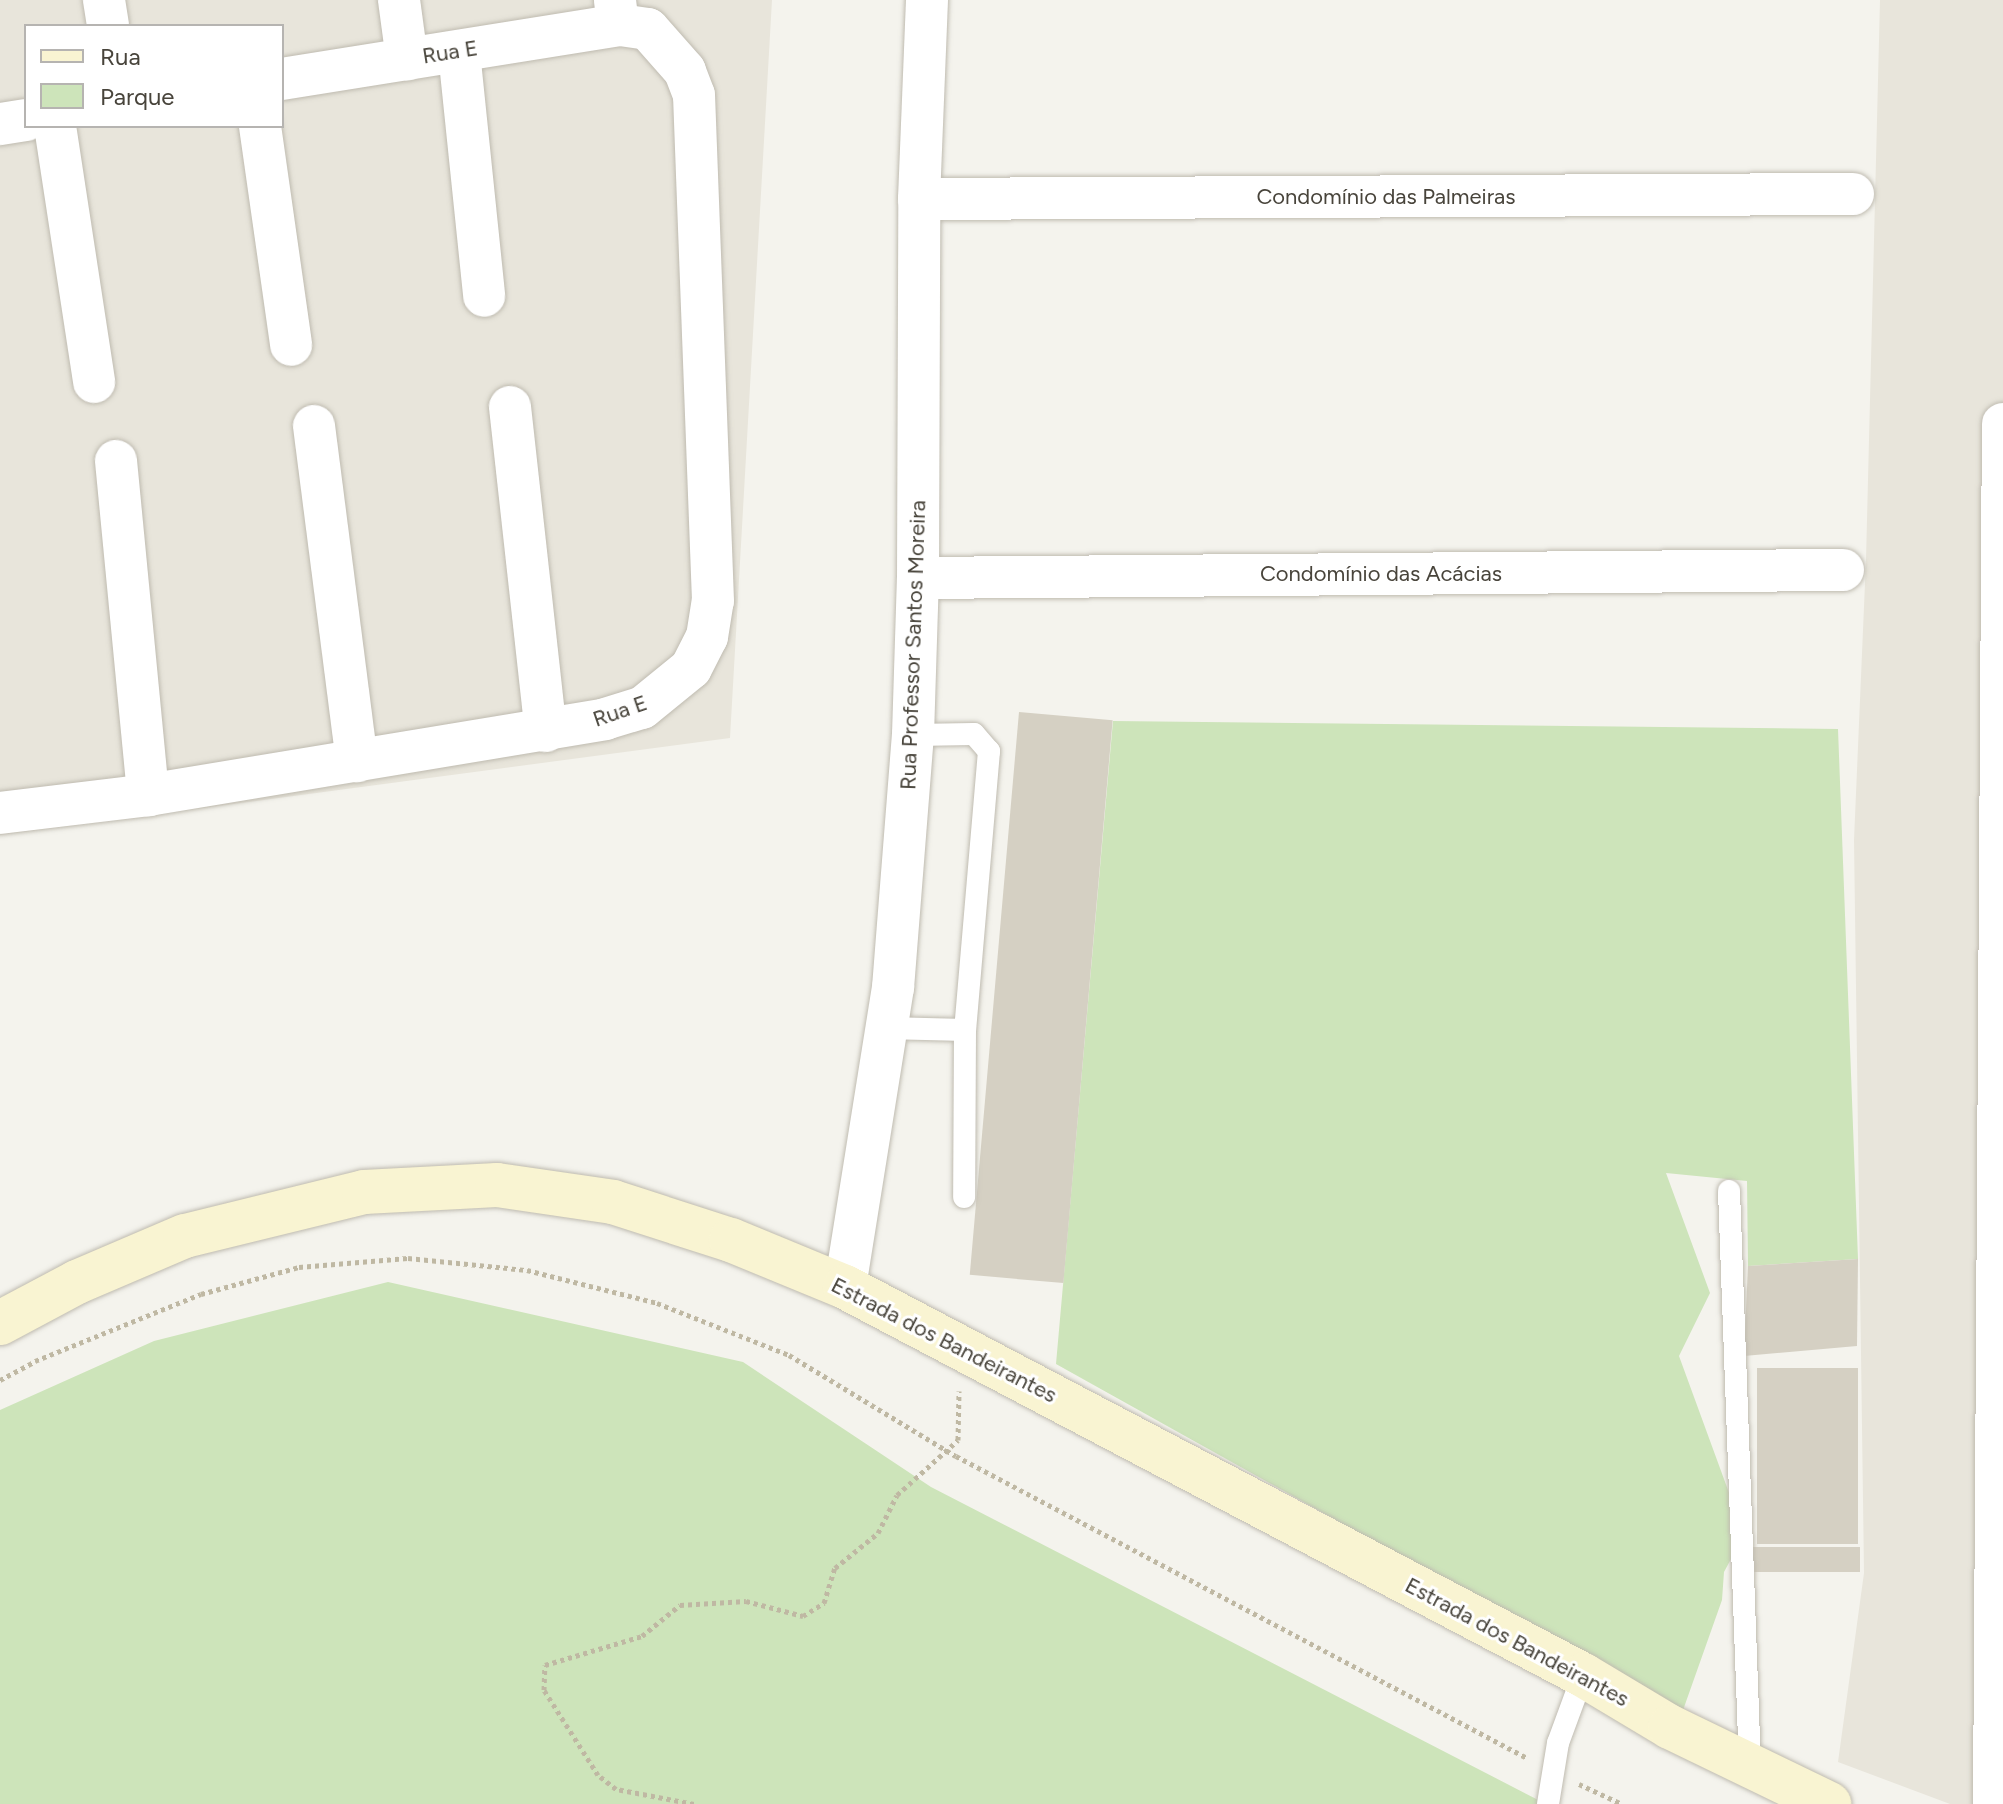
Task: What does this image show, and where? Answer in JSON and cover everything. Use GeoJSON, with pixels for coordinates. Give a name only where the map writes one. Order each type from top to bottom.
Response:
{"type":"FeatureCollection","features":[{"type":"Feature","properties":{"kind":"main road","name":"Estrada dos Bandeirantes"},"geometry":{"type":"LineString","coordinates":[[0,1323],[77,1282],[185,1236],[364,1192],[497,1185],[613,1202],[731,1240],[845,1287],[1583,1675],[1670,1727],[1829,1804]]}},
{"type":"Feature","properties":{"kind":"street"},"geometry":{"type":"LineString","coordinates":[[104,0],[108,24]]}},
{"type":"Feature","properties":{"kind":"street"},"geometry":{"type":"LineString","coordinates":[[399,0],[407,59]]}},
{"type":"Feature","properties":{"kind":"street","name":"Rua Professor Santos Moreira"},"geometry":{"type":"LineString","coordinates":[[845,1287],[886,1028],[913,735],[918,578],[919,199],[927,0]]}},
{"type":"Feature","properties":{"kind":"street","name":"Rua E"},"geometry":{"type":"LineString","coordinates":[[0,813],[148,795],[546,731],[642,708],[691,668],[707,637],[713,601],[694,95],[685,71],[648,29],[616,12],[459,52],[284,79]]}},
{"type":"Feature","properties":{"kind":"street"},"geometry":{"type":"LineString","coordinates":[[459,52],[484,296]]}},
{"type":"Feature","properties":{"kind":"street"},"geometry":{"type":"LineString","coordinates":[[0,124],[24,120]]}},
{"type":"Feature","properties":{"kind":"street"},"geometry":{"type":"LineString","coordinates":[[55,128],[94,382]]}},
{"type":"Feature","properties":{"kind":"street"},"geometry":{"type":"LineString","coordinates":[[260,128],[291,345]]}},
{"type":"Feature","properties":{"kind":"street","name":"Condomínio das Palmeiras"},"geometry":{"type":"LineString","coordinates":[[919,199],[1853,194]]}},
{"type":"Feature","properties":{"kind":"street"},"geometry":{"type":"LineString","coordinates":[[510,407],[546,731]]}},
{"type":"Feature","properties":{"kind":"street"},"geometry":{"type":"LineString","coordinates":[[1994,1804],[2003,424]]}},
{"type":"Feature","properties":{"kind":"street"},"geometry":{"type":"LineString","coordinates":[[314,426],[357,761]]}},
{"type":"Feature","properties":{"kind":"street"},"geometry":{"type":"LineString","coordinates":[[116,461],[148,795]]}},
{"type":"Feature","properties":{"kind":"street","name":"Condomínio das Acácias"},"geometry":{"type":"LineString","coordinates":[[918,578],[1843,570]]}},
{"type":"Feature","properties":{"kind":"lane"},"geometry":{"type":"LineString","coordinates":[[913,735],[974,734],[989,751],[965,1030],[964,1197]]}},
{"type":"Feature","properties":{"kind":"lane"},"geometry":{"type":"LineString","coordinates":[[886,1028],[965,1030]]}},
{"type":"Feature","properties":{"kind":"lane"},"geometry":{"type":"LineString","coordinates":[[1729,1191],[1750,1766]]}},
{"type":"Feature","properties":{"kind":"lane"},"geometry":{"type":"LineString","coordinates":[[1548,1804],[1558,1743],[1583,1675]]}},
{"type":"Feature","properties":{"kind":"path"},"geometry":{"type":"LineString","coordinates":[[0,1380],[35,1361],[201,1294],[299,1267],[408,1258],[527,1270],[657,1303],[789,1355],[956,1456],[1553,1772],[1622,1804]]}},
{"type":"Feature","properties":{"kind":"path"},"geometry":{"type":"LineString","coordinates":[[694,1804],[616,1789],[598,1775],[544,1690],[545,1665],[642,1636],[680,1605],[746,1601],[803,1616],[824,1603],[835,1568],[878,1533],[897,1495],[958,1440],[960,1350]]}},
{"type":"Feature","properties":{"kind":"shaded area"},"geometry":{"type":"Polygon","coordinates":[[[0,0],[772,0],[730,738],[0,835],[0,0]]]}},
{"type":"Feature","properties":{"kind":"shaded area"},"geometry":{"type":"Polygon","coordinates":[[[1880,0],[2003,0],[2003,1804],[1950,1804],[1838,1762],[1864,1573],[1854,840],[1866,560],[1880,0]]]}},
{"type":"Feature","properties":{"kind":"green space"},"geometry":{"type":"Polygon","coordinates":[[[1113,721],[1838,729],[1858,1259],[1748,1266],[1747,1181],[1666,1173],[1710,1293],[1679,1356],[1732,1501],[1731,1559],[1724,1572],[1722,1600],[1682,1713],[1056,1364],[1113,721]]]}},
{"type":"Feature","properties":{"kind":"green space"},"geometry":{"type":"Polygon","coordinates":[[[388,1282],[743,1362],[931,1487],[1546,1804],[0,1804],[0,1410],[154,1341],[388,1282]]]}},
{"type":"Feature","properties":{"kind":"building"},"geometry":{"type":"Polygon","coordinates":[[[1019,712],[1113,720],[1063,1283],[970,1275],[1019,712]]]}},
{"type":"Feature","properties":{"kind":"building"},"geometry":{"type":"Polygon","coordinates":[[[1858,1259],[1857,1346],[1744,1356],[1748,1266],[1858,1259]]]}},
{"type":"Feature","properties":{"kind":"building"},"geometry":{"type":"Polygon","coordinates":[[[1757,1368],[1858,1368],[1858,1544],[1757,1544],[1757,1368]]]}},
{"type":"Feature","properties":{"kind":"building"},"geometry":{"type":"Polygon","coordinates":[[[1753,1547],[1860,1547],[1860,1572],[1753,1572],[1753,1547]]]}}]}
